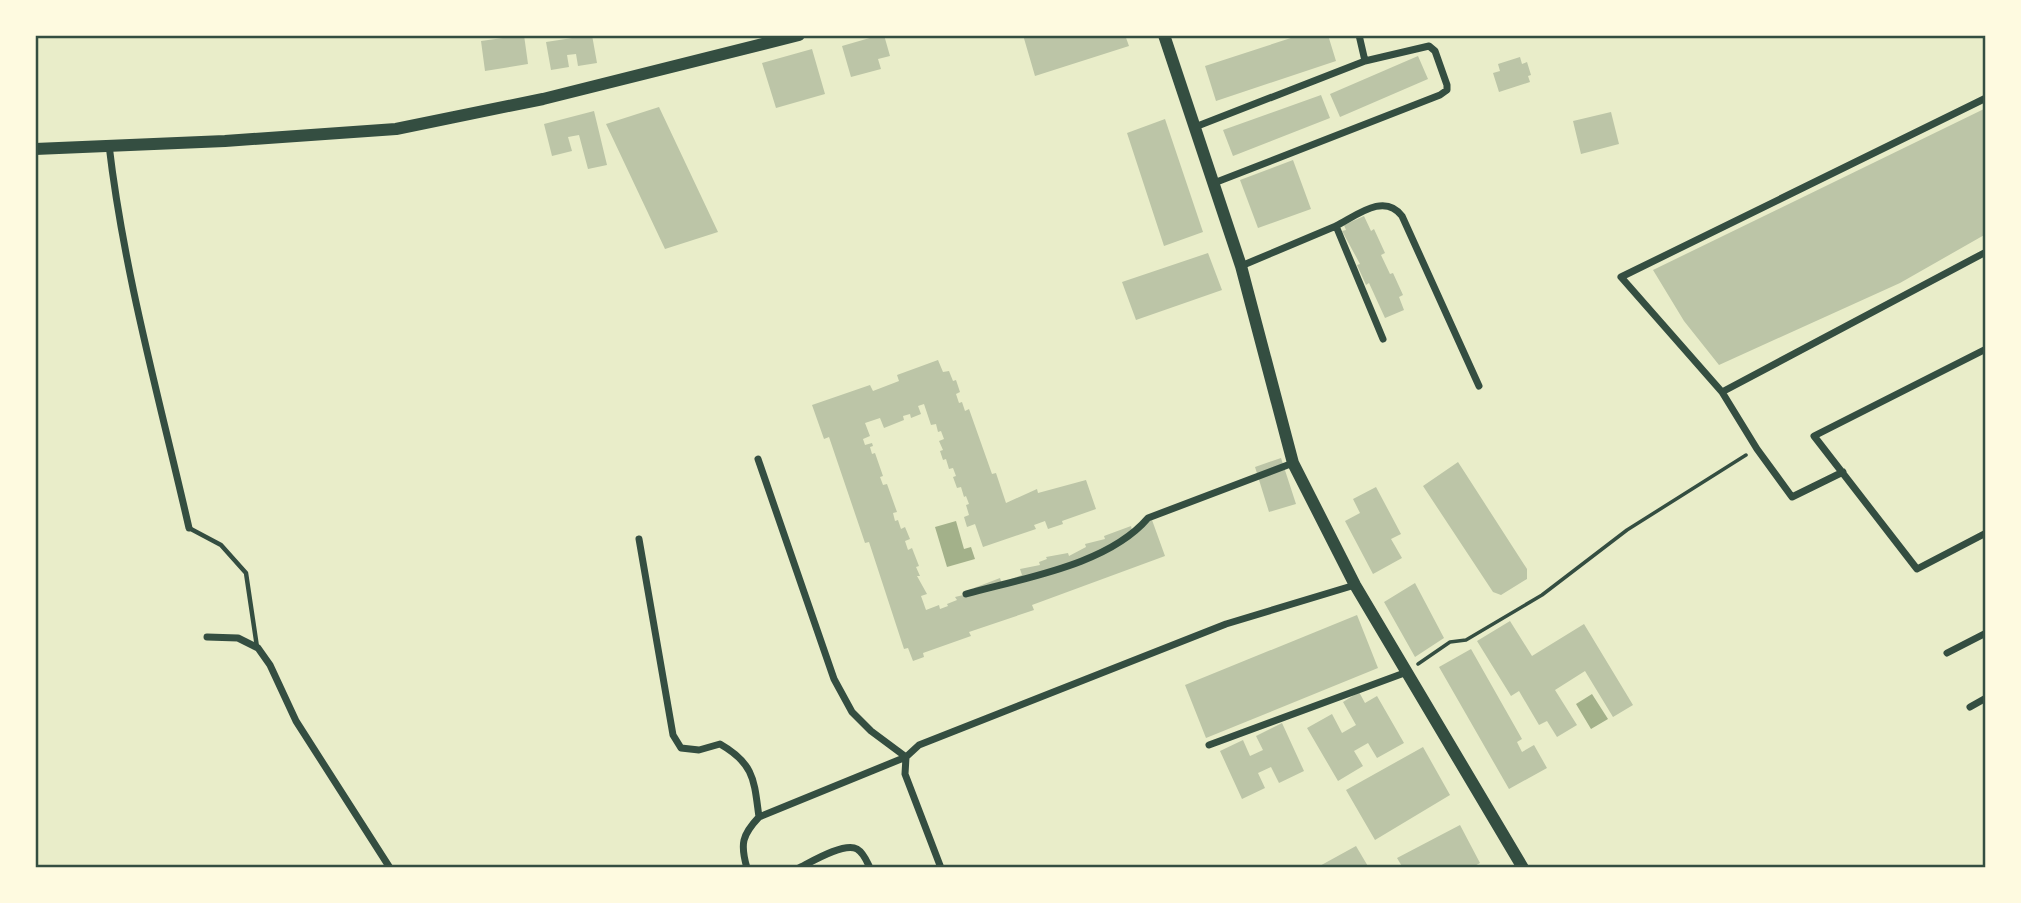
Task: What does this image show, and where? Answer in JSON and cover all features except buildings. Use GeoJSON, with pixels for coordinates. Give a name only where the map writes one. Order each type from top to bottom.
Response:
{"type":"FeatureCollection","features":[{"type":"Feature","properties":{"kind":"main road"},"geometry":{"type":"LineString","coordinates":[[35,149],[225,141],[396,129],[543,99],[800,35]]}},
{"type":"Feature","properties":{"kind":"main road"},"geometry":{"type":"LineString","coordinates":[[1164,35],[1241,267],[1293,463],[1355,585],[1523,868]]}},
{"type":"Feature","properties":{"kind":"street"},"geometry":{"type":"LineString","coordinates":[[1359,35],[1365,61]]}},
{"type":"Feature","properties":{"kind":"street"},"geometry":{"type":"LineString","coordinates":[[1195,127],[1365,61],[1429,46],[1434,51],[1447,85],[1447,90],[1440,95],[1213,183]]}},
{"type":"Feature","properties":{"kind":"street"},"geometry":{"type":"LineString","coordinates":[[1843,472],[1792,497],[1757,449],[1722,392],[1621,277],[1986,98]]}},
{"type":"Feature","properties":{"kind":"street"},"geometry":{"type":"LineString","coordinates":[[109,145],[115,197],[127,255],[189,528]]}},
{"type":"Feature","properties":{"kind":"street"},"geometry":{"type":"LineString","coordinates":[[1241,267],[1379,205],[1396,208],[1479,386]]}},
{"type":"Feature","properties":{"kind":"street"},"geometry":{"type":"LineString","coordinates":[[1336,226],[1383,339]]}},
{"type":"Feature","properties":{"kind":"street"},"geometry":{"type":"LineString","coordinates":[[1722,392],[1986,252]]}},
{"type":"Feature","properties":{"kind":"street"},"geometry":{"type":"LineString","coordinates":[[1986,349],[1814,436],[1917,569],[1986,533]]}},
{"type":"Feature","properties":{"kind":"street"},"geometry":{"type":"LineString","coordinates":[[758,459],[834,679],[852,712],[871,731],[906,757]]}},
{"type":"Feature","properties":{"kind":"street"},"geometry":{"type":"LineString","coordinates":[[966,594],[1062,568],[1113,547],[1136,532],[1148,518],[1293,463]]}},
{"type":"Feature","properties":{"kind":"street"},"geometry":{"type":"LineString","coordinates":[[639,539],[673,735],[681,748],[699,750],[720,744],[738,754],[753,777],[759,817]]}},
{"type":"Feature","properties":{"kind":"street"},"geometry":{"type":"LineString","coordinates":[[747,868],[742,852],[746,832],[759,817],[906,757],[919,745],[1226,624],[1355,585]]}},
{"type":"Feature","properties":{"kind":"street"},"geometry":{"type":"LineString","coordinates":[[1947,653],[1986,633]]}},
{"type":"Feature","properties":{"kind":"street"},"geometry":{"type":"LineString","coordinates":[[207,638],[238,638],[258,648],[271,665],[296,721],[390,868]]}},
{"type":"Feature","properties":{"kind":"street"},"geometry":{"type":"LineString","coordinates":[[1209,746],[1407,671]]}},
{"type":"Feature","properties":{"kind":"street"},"geometry":{"type":"LineString","coordinates":[[1970,707],[1986,698]]}},
{"type":"Feature","properties":{"kind":"street"},"geometry":{"type":"LineString","coordinates":[[906,757],[905,774],[941,868]]}},
{"type":"Feature","properties":{"kind":"street"},"geometry":{"type":"LineString","coordinates":[[799,868],[847,848],[857,849],[870,868]]}},
{"type":"Feature","properties":{"kind":"lane"},"geometry":{"type":"LineString","coordinates":[[189,528],[221,545],[246,573],[258,648]]}},
{"type":"Feature","properties":{"kind":"path"},"geometry":{"type":"LineString","coordinates":[[1407,671],[1450,642],[1466,640],[1542,595],[1627,530],[1757,449]]}},
{"type":"Feature","properties":{"kind":"shaded area"},"geometry":{"type":"Polygon","coordinates":[[[956,521],[964,549],[971,547],[975,559],[947,567],[935,527],[956,521]]]}},
{"type":"Feature","properties":{"kind":"shaded area"},"geometry":{"type":"Polygon","coordinates":[[[1592,694],[1608,719],[1591,729],[1576,704],[1592,694]]]}}]}
